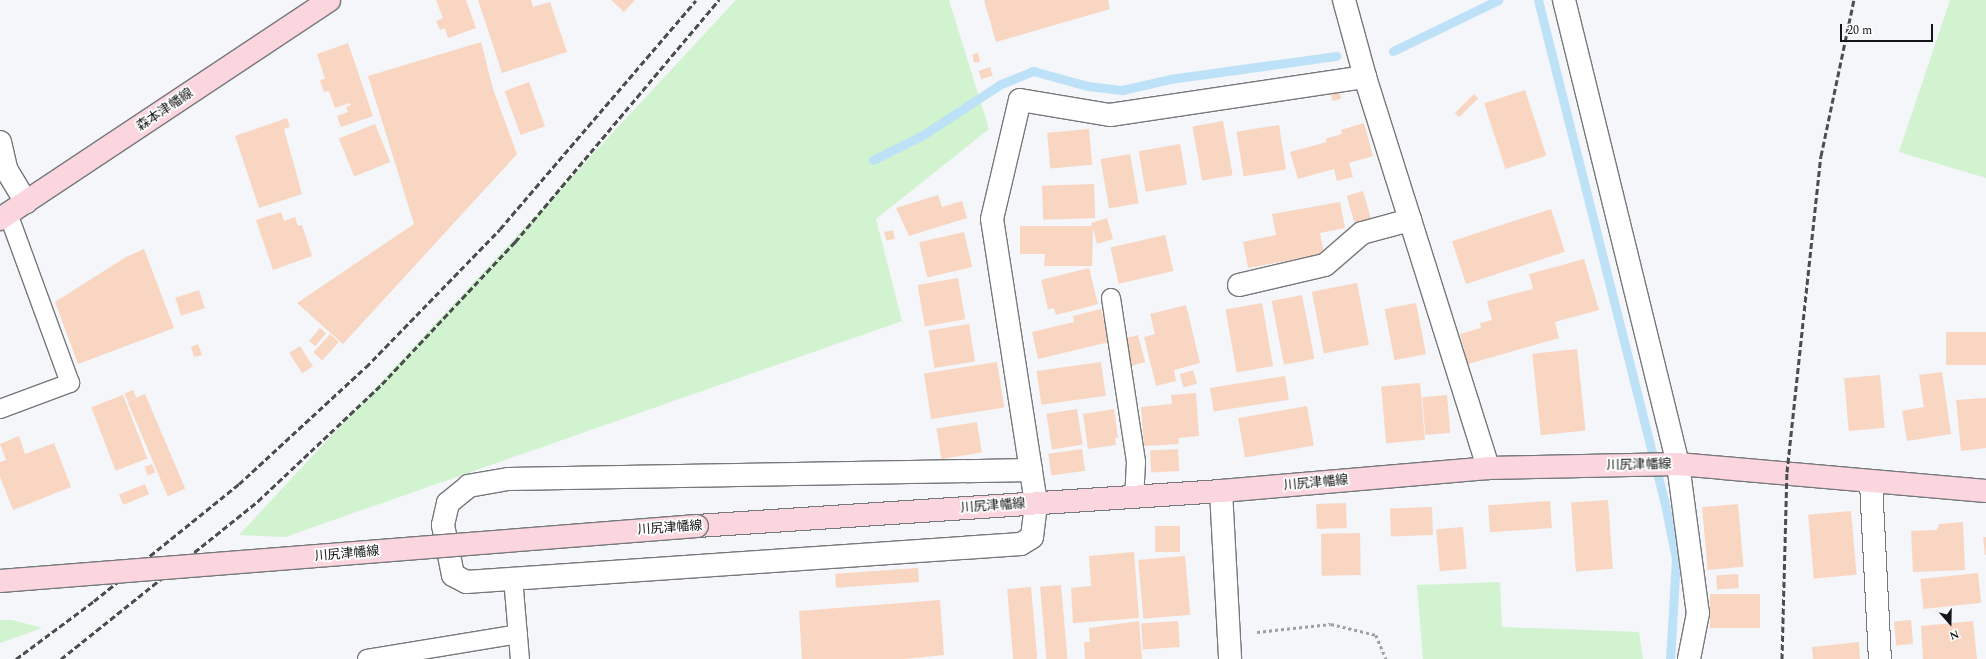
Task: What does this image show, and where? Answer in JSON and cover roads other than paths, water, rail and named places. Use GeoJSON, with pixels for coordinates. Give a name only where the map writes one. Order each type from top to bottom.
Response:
{"type":"FeatureCollection","features":[{"type":"Feature","properties":{"kind":"main road","name":"森本津幡線"},"geometry":{"type":"LineString","coordinates":[[4,217],[330,0]]}},
{"type":"Feature","properties":{"kind":"main road","name":"川尻津幡線"},"geometry":{"type":"LineString","coordinates":[[0,581],[697,526],[1221,492],[1488,468],[1672,464],[1986,491]]}},
{"type":"Feature","properties":{"kind":"street"},"geometry":{"type":"LineString","coordinates":[[1344,0],[1365,77],[1488,468]]}},
{"type":"Feature","properties":{"kind":"street"},"geometry":{"type":"LineString","coordinates":[[1564,0],[1672,464],[1698,613],[1689,659]]}},
{"type":"Feature","properties":{"kind":"street"},"geometry":{"type":"LineString","coordinates":[[1031,470],[508,479],[469,486],[448,503],[443,525],[453,575],[466,582],[1021,544],[1032,537],[1036,503],[1031,470],[992,219],[1020,100],[1110,115],[1365,77]]}},
{"type":"Feature","properties":{"kind":"street"},"geometry":{"type":"LineString","coordinates":[[0,142],[6,169],[26,202]]}},
{"type":"Feature","properties":{"kind":"street"},"geometry":{"type":"LineString","coordinates":[[1239,285],[1325,265],[1362,233],[1410,220]]}},
{"type":"Feature","properties":{"kind":"street"},"geometry":{"type":"LineString","coordinates":[[1871,482],[1880,659]]}},
{"type":"Feature","properties":{"kind":"street"},"geometry":{"type":"LineString","coordinates":[[1221,492],[1230,659]]}},
{"type":"Feature","properties":{"kind":"lane"},"geometry":{"type":"LineString","coordinates":[[0,409],[70,383],[4,217]]}},
{"type":"Feature","properties":{"kind":"lane"},"geometry":{"type":"LineString","coordinates":[[1111,298],[1136,462],[1134,497]]}},
{"type":"Feature","properties":{"kind":"lane"},"geometry":{"type":"LineString","coordinates":[[513,578],[520,659]]}},
{"type":"Feature","properties":{"kind":"lane"},"geometry":{"type":"LineString","coordinates":[[367,659],[518,634]]}},
{"type":"Feature","properties":{"kind":"waterway"},"geometry":{"type":"LineString","coordinates":[[1393,51],[1498,0]]}},
{"type":"Feature","properties":{"kind":"waterway"},"geometry":{"type":"LineString","coordinates":[[1538,0],[1665,504],[1676,559],[1670,659]]}},
{"type":"Feature","properties":{"kind":"waterway"},"geometry":{"type":"LineString","coordinates":[[873,160],[923,135],[1001,84],[1033,71],[1088,86],[1122,90],[1170,79],[1336,56]]}},
{"type":"Feature","properties":{"kind":"railway"},"geometry":{"type":"LineString","coordinates":[[16,659],[94,601],[239,484],[366,367],[500,229],[696,0]]}},
{"type":"Feature","properties":{"kind":"railway"},"geometry":{"type":"LineString","coordinates":[[61,659],[258,501],[382,384],[515,242],[719,0]]}},
{"type":"Feature","properties":{"kind":"railway"},"geometry":{"type":"LineString","coordinates":[[1782,659],[1787,472],[1821,156],[1854,0]]}}]}
